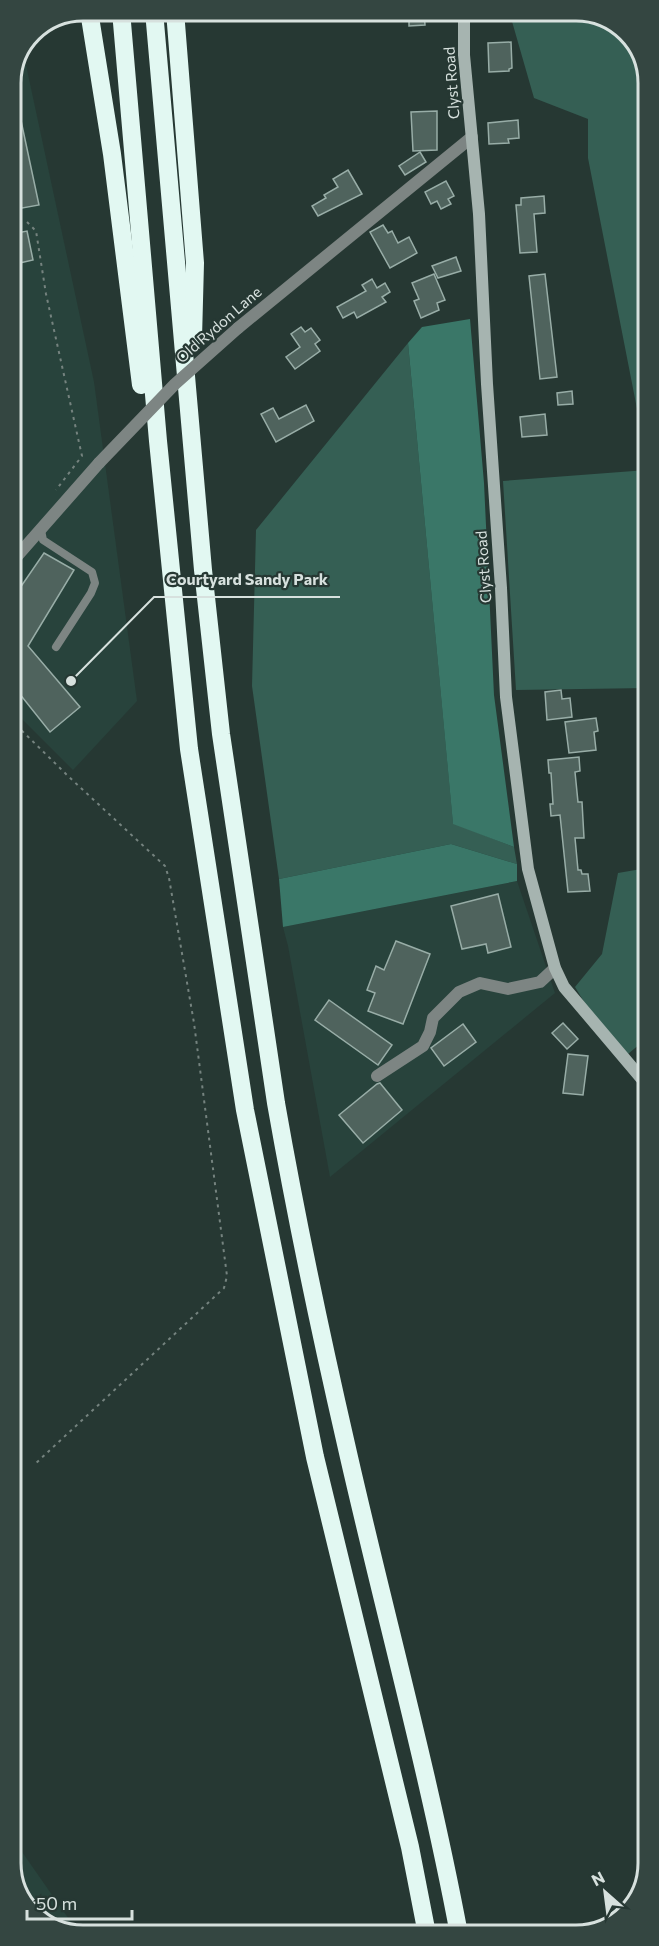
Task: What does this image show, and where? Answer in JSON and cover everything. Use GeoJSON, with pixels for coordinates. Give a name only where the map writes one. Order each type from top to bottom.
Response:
{"type":"FeatureCollection","features":[{"type":"Feature","properties":{"kind":"highway"},"geometry":{"type":"LineString","coordinates":[[91,21],[112,154],[143,394],[158,441]]}},
{"type":"Feature","properties":{"kind":"highway"},"geometry":{"type":"LineString","coordinates":[[122,21],[158,441],[189,748],[245,1110],[315,1457],[410,1848],[425,1925]]}},
{"type":"Feature","properties":{"kind":"highway"},"geometry":{"type":"LineString","coordinates":[[155,21],[190,424],[221,734],[285,1153],[346,1443],[441,1839],[457,1925]]}},
{"type":"Feature","properties":{"kind":"highway"},"geometry":{"type":"LineString","coordinates":[[177,21],[195,263],[190,424]]}},
{"type":"Feature","properties":{"kind":"street","name":"Clyst Road"},"geometry":{"type":"LineString","coordinates":[[464,21],[464,55],[479,214],[486,384],[501,588],[506,697],[528,869],[555,968],[564,987],[638,1075]]}},
{"type":"Feature","properties":{"kind":"street","name":"Old Rydon Lane"},"geometry":{"type":"LineString","coordinates":[[21,552],[99,463],[175,384],[238,328],[472,136]]}},
{"type":"Feature","properties":{"kind":"street"},"geometry":{"type":"LineString","coordinates":[[377,1076],[423,1046],[430,1032],[433,1017],[459,992],[480,983],[508,989],[540,982],[555,968]]}},
{"type":"Feature","properties":{"kind":"lane"},"geometry":{"type":"LineString","coordinates":[[41,530],[43,540],[92,572],[95,583],[91,593],[56,646]]}},
{"type":"Feature","properties":{"kind":"path"},"geometry":{"type":"LineString","coordinates":[[27,222],[36,231],[46,294],[82,456],[54,493]]}},
{"type":"Feature","properties":{"kind":"path"},"geometry":{"type":"LineString","coordinates":[[21,730],[165,866],[194,1023],[227,1276],[225,1288],[35,1464]]}},
{"type":"Feature","properties":{"kind":"shaded area"},"geometry":{"type":"Polygon","coordinates":[[[512,21],[592,23],[614,34],[632,55],[638,83],[638,414],[588,158],[588,119],[534,98],[512,21]]]}},
{"type":"Feature","properties":{"kind":"shaded area"},"geometry":{"type":"Polygon","coordinates":[[[25,61],[94,382],[137,701],[73,770],[21,718],[21,83],[25,61]]]}},
{"type":"Feature","properties":{"kind":"shaded area"},"geometry":{"type":"Polygon","coordinates":[[[408,343],[453,823],[514,847],[517,864],[451,844],[279,879],[252,686],[256,530],[408,343]]]}},
{"type":"Feature","properties":{"kind":"shaded area"},"geometry":{"type":"Polygon","coordinates":[[[638,471],[638,688],[516,690],[503,481],[638,471]]]}},
{"type":"Feature","properties":{"kind":"shaded area"},"geometry":{"type":"Polygon","coordinates":[[[638,870],[638,1046],[628,1054],[586,1005],[575,987],[602,954],[618,873],[638,870]]]}},
{"type":"Feature","properties":{"kind":"shaded area"},"geometry":{"type":"Polygon","coordinates":[[[517,881],[555,993],[330,1177],[283,927],[517,881]]]}},
{"type":"Feature","properties":{"kind":"shaded area"},"geometry":{"type":"Polygon","coordinates":[[[21,1850],[72,1924],[52,1917],[31,1898],[23,1879],[21,1850]]]}},
{"type":"Feature","properties":{"kind":"green space"},"geometry":{"type":"Polygon","coordinates":[[[470,319],[484,483],[494,695],[514,847],[453,824],[408,343],[422,327],[470,319]]]}},
{"type":"Feature","properties":{"kind":"green space"},"geometry":{"type":"Polygon","coordinates":[[[451,844],[517,864],[517,881],[283,927],[279,879],[451,844]]]}},
{"type":"Feature","properties":{"kind":"building"},"geometry":{"type":"Polygon","coordinates":[[[409,21],[425,21],[425,25],[409,26],[409,21]]]}},
{"type":"Feature","properties":{"kind":"building"},"geometry":{"type":"Polygon","coordinates":[[[511,42],[512,68],[509,71],[489,72],[488,43],[511,42]]]}},
{"type":"Feature","properties":{"kind":"building"},"geometry":{"type":"Polygon","coordinates":[[[437,111],[437,150],[413,151],[411,112],[437,111]]]}},
{"type":"Feature","properties":{"kind":"building"},"geometry":{"type":"Polygon","coordinates":[[[21,120],[39,205],[21,208],[21,120]]]}},
{"type":"Feature","properties":{"kind":"building"},"geometry":{"type":"Polygon","coordinates":[[[518,120],[519,138],[508,139],[509,143],[489,144],[488,123],[518,120]]]}},
{"type":"Feature","properties":{"kind":"building"},"geometry":{"type":"Polygon","coordinates":[[[420,152],[426,162],[405,175],[399,166],[420,152]]]}},
{"type":"Feature","properties":{"kind":"building"},"geometry":{"type":"Polygon","coordinates":[[[348,170],[362,194],[318,216],[312,206],[326,198],[324,195],[338,187],[333,179],[348,170]]]}},
{"type":"Feature","properties":{"kind":"building"},"geometry":{"type":"Polygon","coordinates":[[[446,181],[454,196],[448,199],[451,204],[441,209],[437,201],[431,204],[425,192],[446,181]]]}},
{"type":"Feature","properties":{"kind":"building"},"geometry":{"type":"Polygon","coordinates":[[[544,196],[545,213],[534,214],[537,252],[520,253],[516,205],[521,205],[521,198],[544,196]]]}},
{"type":"Feature","properties":{"kind":"building"},"geometry":{"type":"Polygon","coordinates":[[[383,225],[388,233],[392,231],[398,243],[409,237],[417,253],[390,268],[370,232],[383,225]]]}},
{"type":"Feature","properties":{"kind":"building"},"geometry":{"type":"Polygon","coordinates":[[[27,231],[33,260],[21,263],[21,232],[27,231]]]}},
{"type":"Feature","properties":{"kind":"building"},"geometry":{"type":"Polygon","coordinates":[[[456,257],[461,271],[438,278],[432,266],[456,257]]]}},
{"type":"Feature","properties":{"kind":"building"},"geometry":{"type":"Polygon","coordinates":[[[434,274],[445,300],[437,303],[439,310],[421,318],[414,301],[419,299],[412,283],[434,274]]]}},
{"type":"Feature","properties":{"kind":"building"},"geometry":{"type":"Polygon","coordinates":[[[545,274],[557,377],[540,379],[529,276],[545,274]]]}},
{"type":"Feature","properties":{"kind":"building"},"geometry":{"type":"Polygon","coordinates":[[[372,279],[377,288],[385,283],[390,292],[382,297],[386,302],[357,318],[354,312],[343,318],[337,307],[366,291],[362,285],[372,279]]]}},
{"type":"Feature","properties":{"kind":"building"},"geometry":{"type":"Polygon","coordinates":[[[301,327],[305,332],[311,328],[320,340],[315,344],[320,351],[295,369],[286,357],[300,347],[291,334],[301,327]]]}},
{"type":"Feature","properties":{"kind":"building"},"geometry":{"type":"Polygon","coordinates":[[[572,391],[573,404],[558,405],[557,393],[572,391]]]}},
{"type":"Feature","properties":{"kind":"building"},"geometry":{"type":"Polygon","coordinates":[[[306,405],[314,421],[276,442],[261,414],[273,408],[279,419],[306,405]]]}},
{"type":"Feature","properties":{"kind":"building"},"geometry":{"type":"Polygon","coordinates":[[[545,414],[547,435],[522,437],[520,417],[545,414]]]}},
{"type":"Feature","properties":{"kind":"building"},"geometry":{"type":"Polygon","coordinates":[[[44,553],[74,570],[28,646],[80,707],[50,732],[21,696],[21,586],[44,553]]]}},
{"type":"Feature","properties":{"kind":"building"},"geometry":{"type":"Polygon","coordinates":[[[561,690],[562,699],[570,698],[572,717],[547,720],[545,692],[561,690]]]}},
{"type":"Feature","properties":{"kind":"building"},"geometry":{"type":"Polygon","coordinates":[[[596,718],[598,731],[594,732],[596,750],[569,753],[565,722],[596,718]]]}},
{"type":"Feature","properties":{"kind":"building"},"geometry":{"type":"Polygon","coordinates":[[[579,757],[580,771],[575,772],[578,802],[582,802],[584,838],[575,838],[578,870],[581,870],[582,874],[588,874],[590,891],[568,892],[560,815],[551,816],[550,804],[553,804],[548,760],[579,757]]]}},
{"type":"Feature","properties":{"kind":"building"},"geometry":{"type":"Polygon","coordinates":[[[498,894],[511,947],[488,953],[486,944],[462,949],[451,906],[498,894]]]}},
{"type":"Feature","properties":{"kind":"building"},"geometry":{"type":"Polygon","coordinates":[[[396,941],[430,954],[403,1024],[368,1011],[375,993],[367,990],[376,966],[384,970],[396,941]]]}},
{"type":"Feature","properties":{"kind":"building"},"geometry":{"type":"Polygon","coordinates":[[[329,1000],[392,1045],[378,1065],[315,1020],[329,1000]]]}},
{"type":"Feature","properties":{"kind":"building"},"geometry":{"type":"Polygon","coordinates":[[[563,1023],[578,1039],[567,1049],[552,1033],[563,1023]]]}},
{"type":"Feature","properties":{"kind":"building"},"geometry":{"type":"Polygon","coordinates":[[[463,1024],[476,1042],[444,1066],[431,1048],[463,1024]]]}},
{"type":"Feature","properties":{"kind":"building"},"geometry":{"type":"Polygon","coordinates":[[[568,1054],[588,1056],[583,1095],[563,1093],[568,1054]]]}},
{"type":"Feature","properties":{"kind":"building"},"geometry":{"type":"Polygon","coordinates":[[[380,1083],[402,1110],[363,1143],[339,1115],[380,1083]]]}},
{"type":"Feature","properties":{"kind":"place","name":"Courtyard Sandy Park"},"geometry":{"type":"Point","coordinates":[71,681]}}]}
